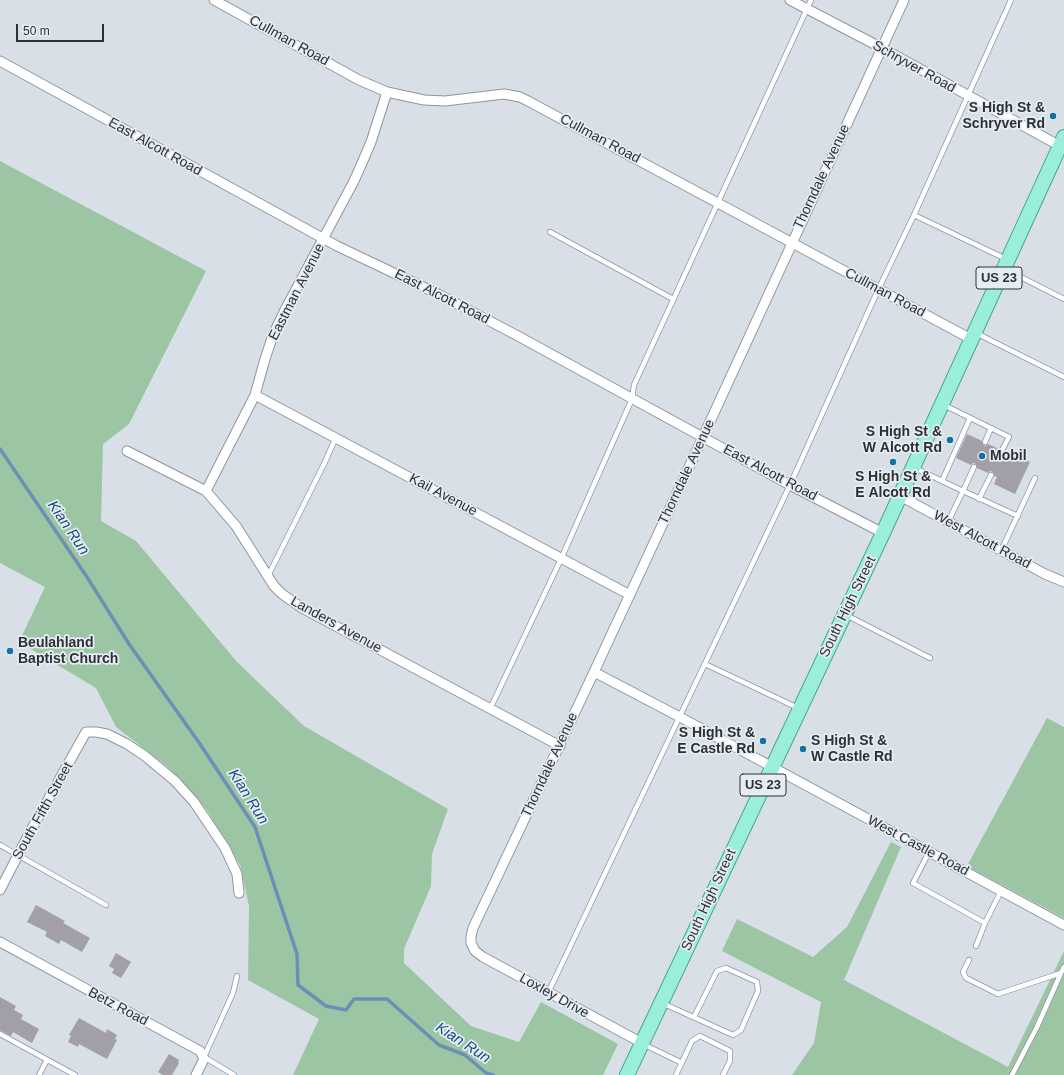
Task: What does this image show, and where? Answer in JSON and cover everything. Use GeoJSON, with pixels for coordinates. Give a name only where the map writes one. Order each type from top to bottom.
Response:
{"type":"FeatureCollection","features":[{"type":"Feature","properties":{"kind":"main road","name":"South High Street"},"geometry":{"type":"LineString","coordinates":[[627,1075],[884,533],[973,335],[1063,144]]}},
{"type":"Feature","properties":{"kind":"street","name":"Cullman Road"},"geometry":{"type":"LineString","coordinates":[[214,0],[359,80],[387,92],[424,100],[445,101],[504,94],[520,97],[793,242],[878,290],[973,335]]}},
{"type":"Feature","properties":{"kind":"street","name":"Schryver Road"},"geometry":{"type":"LineString","coordinates":[[790,0],[882,48],[967,96],[1063,144]]}},
{"type":"Feature","properties":{"kind":"street","name":"Thorndale Avenue"},"geometry":{"type":"LineString","coordinates":[[471,943],[473,928],[560,746],[904,0]]}},
{"type":"Feature","properties":{"kind":"street","name":"East Alcott Road"},"geometry":{"type":"LineString","coordinates":[[0,61],[323,239],[445,298],[518,336],[632,399],[884,533]]}},
{"type":"Feature","properties":{"kind":"street","name":"Eastman Avenue"},"geometry":{"type":"LineString","coordinates":[[206,491],[255,395],[273,334],[362,163],[371,142],[387,92]]}},
{"type":"Feature","properties":{"kind":"street","name":"Kail Avenue"},"geometry":{"type":"LineString","coordinates":[[255,395],[630,595]]}},
{"type":"Feature","properties":{"kind":"street","name":"Landers Avenue"},"geometry":{"type":"LineString","coordinates":[[128,451],[206,491],[236,526],[268,576],[282,594],[302,608],[560,746]]}},
{"type":"Feature","properties":{"kind":"street","name":"West Alcott Road"},"geometry":{"type":"LineString","coordinates":[[900,496],[1001,551],[1045,574],[1064,582]]}},
{"type":"Feature","properties":{"kind":"street","name":"West Castle Road"},"geometry":{"type":"LineString","coordinates":[[594,672],[1064,925]]}},
{"type":"Feature","properties":{"kind":"street","name":"South Fifth Street"},"geometry":{"type":"LineString","coordinates":[[0,890],[86,732],[96,732],[107,734],[127,744],[145,756],[175,781],[198,807],[226,848],[237,874],[239,892]]}},
{"type":"Feature","properties":{"kind":"street","name":"Betz Road"},"geometry":{"type":"LineString","coordinates":[[0,942],[200,1051],[204,1057]]}},
{"type":"Feature","properties":{"kind":"street","name":"Loxley Drive"},"geometry":{"type":"LineString","coordinates":[[471,943],[475,951],[483,957],[642,1043]]}},
{"type":"Feature","properties":{"kind":"street"},"geometry":{"type":"LineString","coordinates":[[196,1075],[204,1057]]}},
{"type":"Feature","properties":{"kind":"lane"},"geometry":{"type":"LineString","coordinates":[[490,709],[561,559],[632,399],[634,385],[811,0]]}},
{"type":"Feature","properties":{"kind":"lane"},"geometry":{"type":"LineString","coordinates":[[548,993],[790,484],[1011,0]]}},
{"type":"Feature","properties":{"kind":"lane"},"geometry":{"type":"LineString","coordinates":[[914,215],[1006,264],[1064,298]]}},
{"type":"Feature","properties":{"kind":"lane"},"geometry":{"type":"LineString","coordinates":[[550,232],[673,299]]}},
{"type":"Feature","properties":{"kind":"lane"},"geometry":{"type":"LineString","coordinates":[[973,335],[1064,377]]}},
{"type":"Feature","properties":{"kind":"lane"},"geometry":{"type":"LineString","coordinates":[[942,404],[1009,437],[1002,450]]}},
{"type":"Feature","properties":{"kind":"lane"},"geometry":{"type":"LineString","coordinates":[[942,480],[970,418]]}},
{"type":"Feature","properties":{"kind":"lane"},"geometry":{"type":"LineString","coordinates":[[985,442],[991,428]]}},
{"type":"Feature","properties":{"kind":"lane"},"geometry":{"type":"LineString","coordinates":[[268,576],[336,437]]}},
{"type":"Feature","properties":{"kind":"lane"},"geometry":{"type":"LineString","coordinates":[[914,467],[1018,516]]}},
{"type":"Feature","properties":{"kind":"lane"},"geometry":{"type":"LineString","coordinates":[[948,522],[974,467]]}},
{"type":"Feature","properties":{"kind":"lane"},"geometry":{"type":"LineString","coordinates":[[979,498],[991,474]]}},
{"type":"Feature","properties":{"kind":"lane"},"geometry":{"type":"LineString","coordinates":[[1001,551],[1035,478]]}},
{"type":"Feature","properties":{"kind":"lane"},"geometry":{"type":"LineString","coordinates":[[844,615],[930,658]]}},
{"type":"Feature","properties":{"kind":"lane"},"geometry":{"type":"LineString","coordinates":[[705,664],[800,709]]}},
{"type":"Feature","properties":{"kind":"lane"},"geometry":{"type":"LineString","coordinates":[[0,845],[106,905]]}},
{"type":"Feature","properties":{"kind":"lane"},"geometry":{"type":"LineString","coordinates":[[929,852],[913,883],[985,923]]}},
{"type":"Feature","properties":{"kind":"lane"},"geometry":{"type":"LineString","coordinates":[[976,946],[985,923],[1001,891]]}},
{"type":"Feature","properties":{"kind":"lane"},"geometry":{"type":"LineString","coordinates":[[969,960],[963,972],[966,978],[998,994],[1061,973]]}},
{"type":"Feature","properties":{"kind":"lane"},"geometry":{"type":"LineString","coordinates":[[1012,1075],[1037,1027],[1064,966]]}},
{"type":"Feature","properties":{"kind":"lane"},"geometry":{"type":"LineString","coordinates":[[661,1002],[733,1035],[741,1030],[747,1017],[758,991],[757,982],[726,968],[717,970],[694,1017]]}},
{"type":"Feature","properties":{"kind":"lane"},"geometry":{"type":"LineString","coordinates":[[204,1057],[233,993],[237,976]]}},
{"type":"Feature","properties":{"kind":"lane"},"geometry":{"type":"LineString","coordinates":[[0,1034],[75,1075]]}},
{"type":"Feature","properties":{"kind":"lane"},"geometry":{"type":"LineString","coordinates":[[676,1075],[692,1041],[700,1036],[730,1051],[730,1061],[723,1075]]}},
{"type":"Feature","properties":{"kind":"lane"},"geometry":{"type":"LineString","coordinates":[[642,1043],[682,1063]]}},
{"type":"Feature","properties":{"kind":"lane","name":"Betz Road"},"geometry":{"type":"LineString","coordinates":[[204,1057],[234,1075]]}},
{"type":"Feature","properties":{"kind":"lane"},"geometry":{"type":"LineString","coordinates":[[39,1075],[47,1060]]}},
{"type":"Feature","properties":{"kind":"green space"},"geometry":{"type":"Polygon","coordinates":[[[0,161],[206,271],[129,424],[103,444],[101,521],[136,541],[237,662],[304,726],[448,809],[432,854],[431,886],[404,949],[404,963],[471,1026],[519,1042],[541,1002],[618,1044],[603,1075],[293,1075],[319,1019],[248,980],[249,906],[240,865],[207,810],[168,767],[116,727],[96,688],[19,642],[45,587],[0,563],[0,161]]]}},
{"type":"Feature","properties":{"kind":"green space"},"geometry":{"type":"Polygon","coordinates":[[[1047,718],[1064,727],[1064,918],[967,866],[1047,718]]]}},
{"type":"Feature","properties":{"kind":"green space"},"geometry":{"type":"Polygon","coordinates":[[[891,842],[901,847],[844,980],[1008,1067],[1064,951],[1064,1075],[792,1075],[814,1043],[821,1002],[722,951],[737,919],[813,957],[847,927],[891,842]]]}},
{"type":"Feature","properties":{"kind":"building"},"geometry":{"type":"Polygon","coordinates":[[[967,434],[982,441],[983,445],[986,446],[988,444],[999,449],[999,452],[1001,453],[1009,452],[1030,462],[1015,494],[994,484],[997,477],[994,476],[993,472],[990,471],[988,473],[977,468],[976,464],[973,463],[971,465],[956,458],[967,434]]]}},
{"type":"Feature","properties":{"kind":"building"},"geometry":{"type":"Polygon","coordinates":[[[36,905],[65,921],[63,923],[90,938],[82,952],[61,940],[59,944],[45,936],[47,932],[27,922],[36,905]]]}},
{"type":"Feature","properties":{"kind":"building"},"geometry":{"type":"Polygon","coordinates":[[[116,953],[131,962],[121,978],[112,973],[114,969],[109,966],[116,953]]]}},
{"type":"Feature","properties":{"kind":"building"},"geometry":{"type":"Polygon","coordinates":[[[0,997],[16,1006],[14,1010],[23,1015],[21,1019],[39,1029],[32,1043],[13,1032],[11,1036],[0,1030],[0,997]]]}},
{"type":"Feature","properties":{"kind":"building"},"geometry":{"type":"Polygon","coordinates":[[[79,1018],[106,1033],[107,1029],[117,1035],[115,1039],[117,1040],[107,1059],[79,1044],[78,1047],[68,1042],[71,1036],[69,1035],[79,1018]]]}},
{"type":"Feature","properties":{"kind":"building"},"geometry":{"type":"Polygon","coordinates":[[[169,1054],[179,1060],[179,1063],[172,1075],[163,1075],[158,1072],[169,1054]]]}},
{"type":"Feature","properties":{"kind":"waterway","name":"Kian Run"},"geometry":{"type":"LineString","coordinates":[[0,449],[87,577],[129,644],[200,744],[255,827],[297,954],[298,985],[326,1006],[346,1010],[354,999],[387,999],[439,1045],[465,1055],[486,1073],[493,1075]]}},
{"type":"Feature","properties":{"kind":"place","name":"S High St & Schryver Rd"},"geometry":{"type":"Point","coordinates":[1053,116]}},
{"type":"Feature","properties":{"kind":"place","name":"S High St & W Alcott Rd"},"geometry":{"type":"Point","coordinates":[950,440]}},
{"type":"Feature","properties":{"kind":"place","name":"Mobil"},"geometry":{"type":"Point","coordinates":[982,456]}},
{"type":"Feature","properties":{"kind":"place","name":"S High St & E Alcott Rd"},"geometry":{"type":"Point","coordinates":[893,462]}},
{"type":"Feature","properties":{"kind":"place","name":"Beulahland Baptist Church"},"geometry":{"type":"Point","coordinates":[10,651]}},
{"type":"Feature","properties":{"kind":"place","name":"S High St & E Castle Rd"},"geometry":{"type":"Point","coordinates":[763,741]}},
{"type":"Feature","properties":{"kind":"place","name":"S High St & W Castle Rd"},"geometry":{"type":"Point","coordinates":[803,749]}}]}
